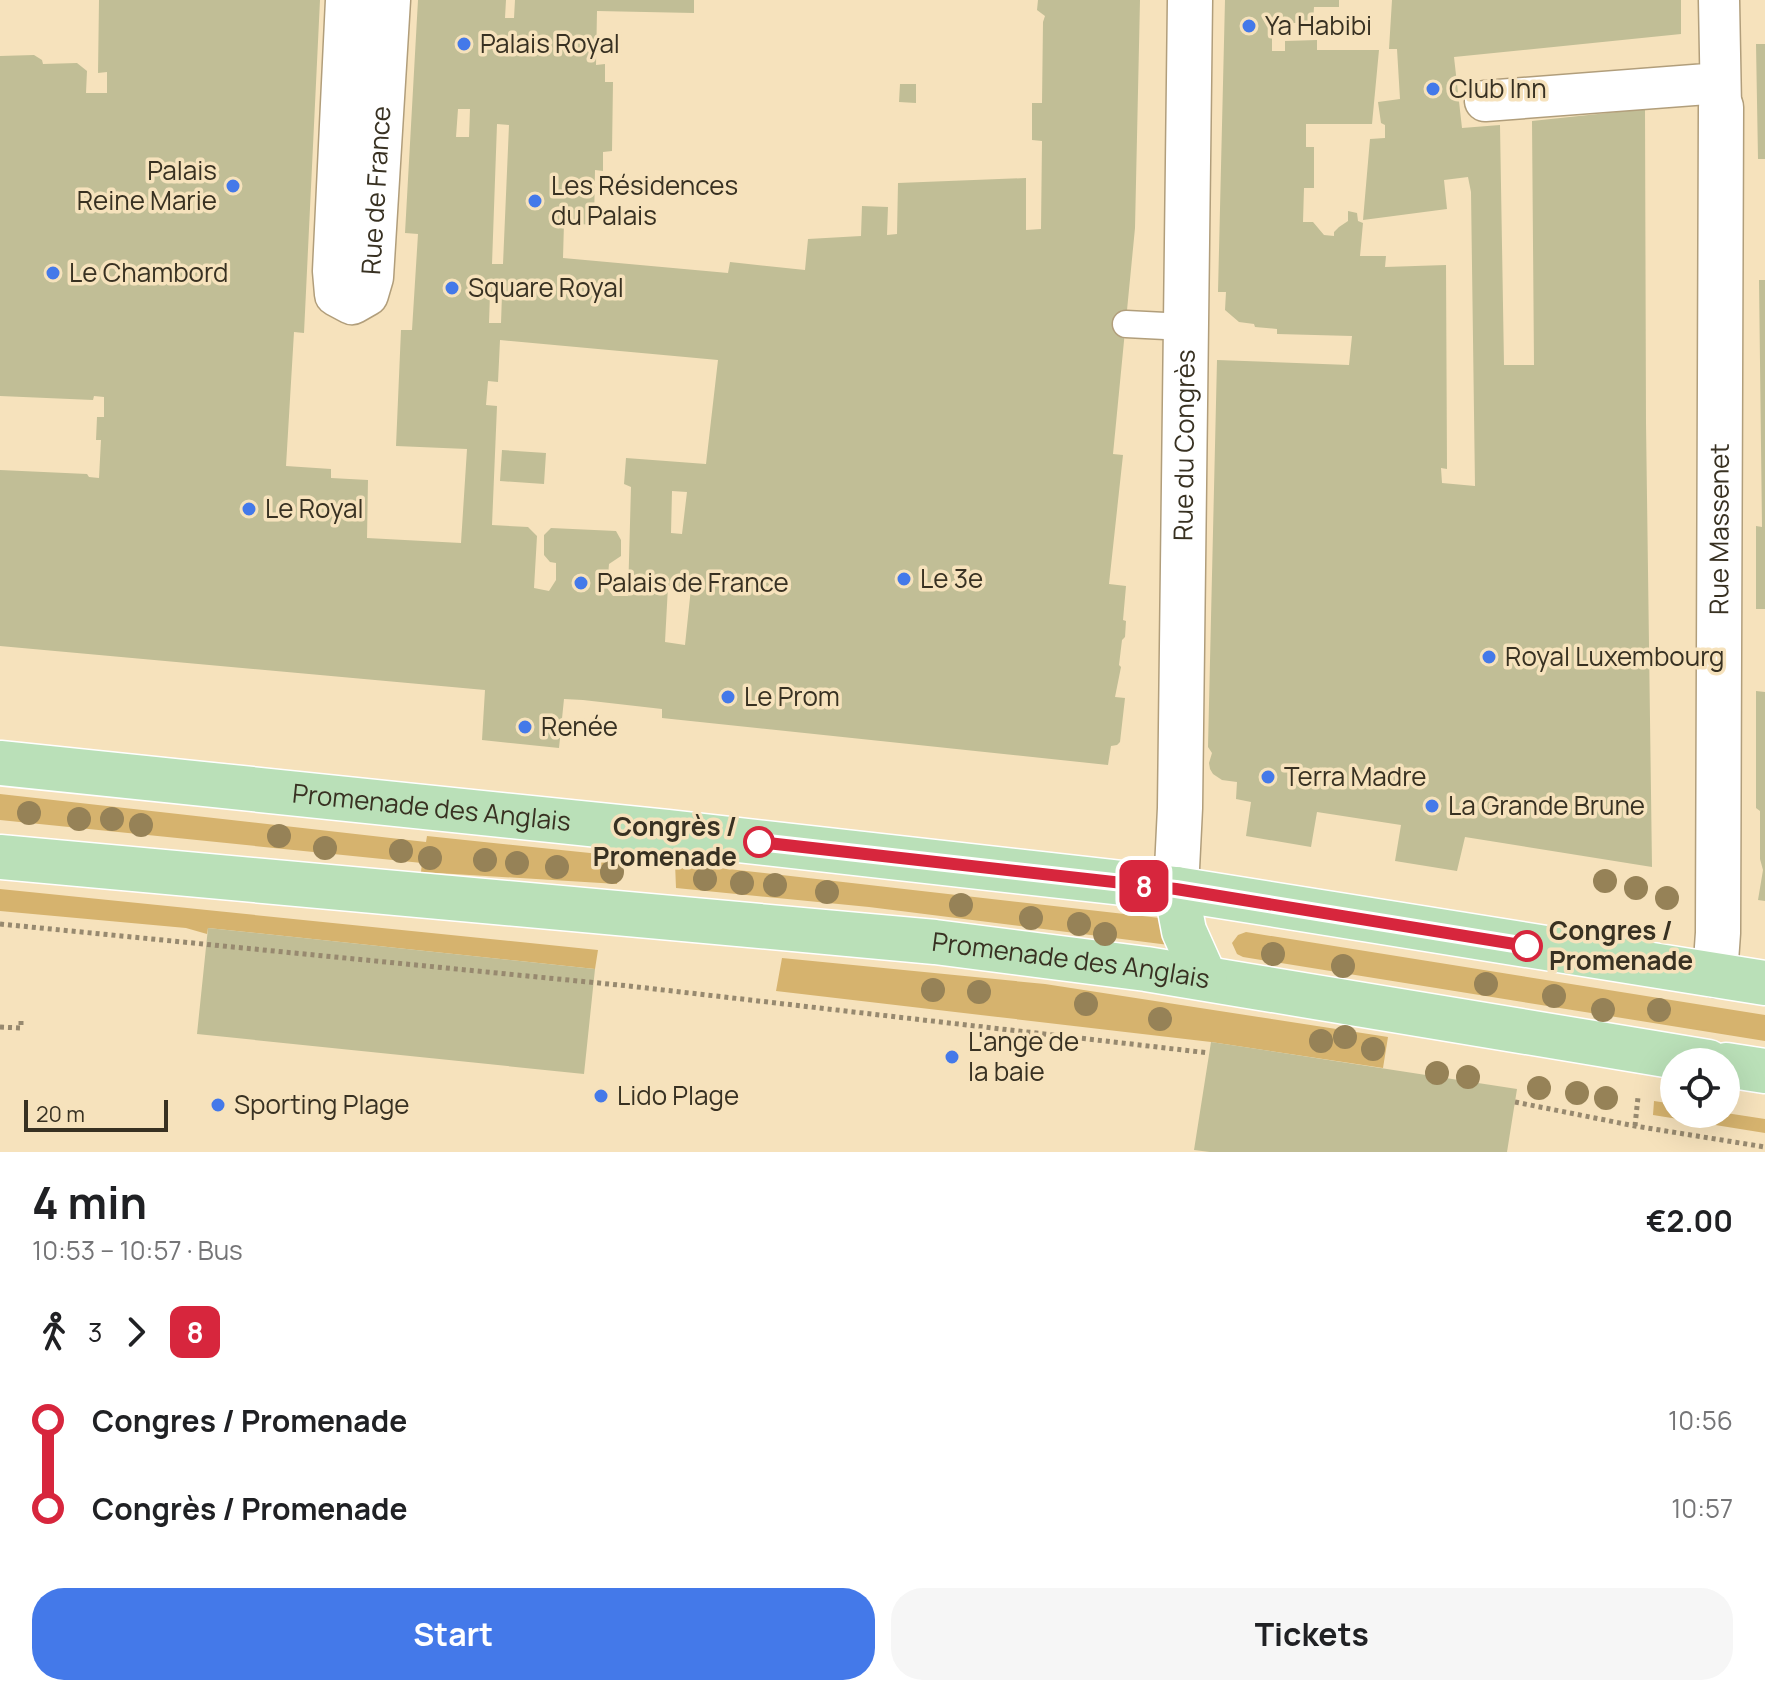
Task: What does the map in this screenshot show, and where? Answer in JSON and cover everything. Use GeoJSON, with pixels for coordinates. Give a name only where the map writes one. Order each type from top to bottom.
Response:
{"type":"FeatureCollection","features":[{"type":"Feature","properties":{"kind":"main road","name":"Promenade des Anglais"},"geometry":{"type":"LineString","coordinates":[[0,763],[667,832],[1176,889],[1765,983]]}},
{"type":"Feature","properties":{"kind":"main road","name":"Promenade des Anglais"},"geometry":{"type":"LineString","coordinates":[[0,857],[935,942],[1205,978],[1660,1054]]}},
{"type":"Feature","properties":{"kind":"main road"},"geometry":{"type":"LineString","coordinates":[[1176,889],[1184,931],[1205,978]]}},
{"type":"Feature","properties":{"kind":"main road"},"geometry":{"type":"LineString","coordinates":[[1740,1067],[1765,1071]]}},
{"type":"Feature","properties":{"kind":"street","name":"Rue de France"},"geometry":{"type":"LineString","coordinates":[[348,0],[335,271],[337,294],[352,302],[366,294],[371,277],[388,0]]}},
{"type":"Feature","properties":{"kind":"street","name":"Rue du Congrès"},"geometry":{"type":"LineString","coordinates":[[1176,889],[1180,808],[1190,0]]}},
{"type":"Feature","properties":{"kind":"street","name":"Rue Massenet"},"geometry":{"type":"LineString","coordinates":[[1715,975],[1718,933],[1719,0]]}},
{"type":"Feature","properties":{"kind":"street"},"geometry":{"type":"LineString","coordinates":[[1485,101],[1720,95]]}},
{"type":"Feature","properties":{"kind":"lane"},"geometry":{"type":"LineString","coordinates":[[1126,324],[1185,327]]}},
{"type":"Feature","properties":{"kind":"path"},"geometry":{"type":"LineString","coordinates":[[0,924],[629,986],[1209,1053]]}},
{"type":"Feature","properties":{"kind":"path"},"geometry":{"type":"LineString","coordinates":[[0,1027],[21,1028],[21,1017]]}},
{"type":"Feature","properties":{"kind":"path"},"geometry":{"type":"LineString","coordinates":[[1515,1102],[1765,1147]]}},
{"type":"Feature","properties":{"kind":"shaded area"},"geometry":{"type":"Polygon","coordinates":[[[0,794],[426,842],[427,836],[619,856],[617,884],[421,872],[422,863],[0,820],[0,794]]]}},
{"type":"Feature","properties":{"kind":"shaded area"},"geometry":{"type":"Polygon","coordinates":[[[675,863],[1160,918],[1169,945],[869,907],[676,888],[675,863]]]}},
{"type":"Feature","properties":{"kind":"shaded area"},"geometry":{"type":"Polygon","coordinates":[[[0,889],[598,950],[595,969],[208,928],[207,934],[186,928],[0,911],[0,889]]]}},
{"type":"Feature","properties":{"kind":"shaded area"},"geometry":{"type":"Polygon","coordinates":[[[1246,932],[1765,1015],[1765,1041],[1243,957],[1237,954],[1232,943],[1238,935],[1246,932]]]}},
{"type":"Feature","properties":{"kind":"shaded area"},"geometry":{"type":"Polygon","coordinates":[[[782,958],[1045,984],[1388,1037],[1383,1068],[1211,1042],[776,991],[782,958]]]}},
{"type":"Feature","properties":{"kind":"shaded area"},"geometry":{"type":"Polygon","coordinates":[[[1654,1101],[1660,1102],[1660,1116],[1653,1115],[1654,1101]]]}},
{"type":"Feature","properties":{"kind":"shaded area"},"geometry":{"type":"Polygon","coordinates":[[[1740,1115],[1765,1119],[1765,1133],[1734,1128],[1740,1128],[1740,1115]]]}},
{"type":"Feature","properties":{"kind":"building"},"geometry":{"type":"Polygon","coordinates":[[[99,0],[320,0],[304,333],[294,332],[286,466],[331,469],[331,478],[368,480],[367,538],[461,543],[467,449],[396,446],[401,330],[412,330],[418,234],[405,233],[418,0],[506,0],[505,18],[514,18],[515,0],[694,0],[694,13],[597,11],[596,65],[605,64],[605,82],[613,82],[612,151],[603,152],[603,171],[595,170],[594,225],[564,223],[563,258],[728,273],[730,262],[805,270],[808,239],[861,236],[862,206],[888,207],[887,235],[897,234],[898,183],[1026,178],[1026,230],[1041,229],[1042,141],[1032,140],[1032,103],[1042,103],[1045,16],[1037,10],[1038,0],[1140,0],[1135,228],[1113,454],[1123,455],[1109,584],[1126,586],[1125,637],[1122,640],[1115,697],[1125,698],[1120,742],[1111,746],[1108,765],[662,718],[662,709],[564,699],[559,748],[482,740],[485,690],[0,646],[0,470],[87,474],[99,478],[101,440],[96,440],[97,417],[104,417],[104,397],[94,396],[93,400],[0,396],[0,56],[34,55],[43,64],[77,63],[87,71],[86,93],[107,93],[107,72],[98,73],[99,0]],[[458,109],[456,137],[469,137],[470,109],[458,109]],[[497,124],[492,264],[503,264],[509,125],[497,124]],[[490,294],[489,323],[501,323],[502,294],[490,294]],[[500,340],[498,382],[488,381],[486,405],[497,406],[492,525],[528,527],[537,536],[534,588],[549,591],[556,580],[556,563],[550,562],[544,555],[544,535],[551,528],[616,531],[621,540],[621,556],[609,564],[607,588],[613,596],[628,596],[631,487],[624,484],[626,458],[706,464],[718,360],[500,340]],[[672,491],[671,533],[682,534],[687,492],[672,491]],[[668,586],[665,642],[685,645],[691,588],[668,586]]]}},
{"type":"Feature","properties":{"kind":"building"},"geometry":{"type":"Polygon","coordinates":[[[1225,0],[1339,0],[1339,7],[1314,7],[1313,23],[1289,23],[1288,34],[1272,33],[1272,51],[1285,51],[1285,41],[1317,40],[1317,50],[1379,50],[1372,124],[1306,124],[1306,147],[1314,147],[1314,188],[1304,188],[1303,222],[1313,222],[1324,235],[1334,236],[1334,232],[1348,221],[1348,211],[1357,213],[1358,221],[1363,223],[1360,256],[1386,256],[1385,267],[1446,265],[1447,469],[1441,468],[1442,483],[1475,486],[1471,192],[1468,177],[1444,180],[1447,209],[1363,220],[1370,139],[1385,138],[1385,125],[1381,123],[1378,102],[1400,99],[1397,49],[1389,49],[1392,0],[1681,0],[1681,34],[1454,57],[1462,128],[1500,125],[1504,365],[1534,365],[1532,121],[1645,109],[1652,867],[1465,837],[1457,871],[1395,861],[1401,825],[1317,812],[1311,847],[1246,836],[1251,802],[1236,799],[1237,782],[1222,780],[1210,769],[1217,360],[1349,365],[1352,336],[1277,334],[1277,329],[1239,322],[1225,310],[1226,292],[1218,292],[1225,0]]]}},
{"type":"Feature","properties":{"kind":"building"},"geometry":{"type":"Polygon","coordinates":[[[1756,44],[1765,44],[1765,159],[1758,159],[1756,44]]]}},
{"type":"Feature","properties":{"kind":"building"},"geometry":{"type":"Polygon","coordinates":[[[900,84],[916,84],[916,103],[899,102],[900,84]]]}},
{"type":"Feature","properties":{"kind":"building"},"geometry":{"type":"Polygon","coordinates":[[[1759,280],[1765,280],[1765,609],[1756,609],[1756,526],[1762,527],[1759,280]]]}},
{"type":"Feature","properties":{"kind":"building"},"geometry":{"type":"Polygon","coordinates":[[[502,450],[546,453],[544,484],[500,481],[502,450]]]}},
{"type":"Feature","properties":{"kind":"building"},"geometry":{"type":"Polygon","coordinates":[[[1756,691],[1765,692],[1765,901],[1758,900],[1763,870],[1760,859],[1760,811],[1756,808],[1756,691]]]}},
{"type":"Feature","properties":{"kind":"building"},"geometry":{"type":"Polygon","coordinates":[[[208,928],[595,969],[584,1074],[197,1034],[208,928]]]}},
{"type":"Feature","properties":{"kind":"building"},"geometry":{"type":"Polygon","coordinates":[[[1211,1042],[1517,1089],[1507,1152],[1194,1150],[1211,1042]]]}},
{"type":"Feature","properties":{"kind":"bus line","name":"8"},"geometry":{"type":"LineString","coordinates":[[759,842],[1176,889],[1527,946]]}},
{"type":"Feature","properties":{"kind":"place","name":"Ya Habibi"},"geometry":{"type":"Point","coordinates":[1249,26]}},
{"type":"Feature","properties":{"kind":"place","name":"Palais Royal"},"geometry":{"type":"Point","coordinates":[464,44]}},
{"type":"Feature","properties":{"kind":"place","name":"Club Inn"},"geometry":{"type":"Point","coordinates":[1433,89]}},
{"type":"Feature","properties":{"kind":"place","name":"Palais Reine Marie"},"geometry":{"type":"Point","coordinates":[233,186]}},
{"type":"Feature","properties":{"kind":"place","name":"Les Résidences du Palais"},"geometry":{"type":"Point","coordinates":[535,201]}},
{"type":"Feature","properties":{"kind":"place","name":"Le Chambord"},"geometry":{"type":"Point","coordinates":[53,273]}},
{"type":"Feature","properties":{"kind":"place","name":"Square Royal"},"geometry":{"type":"Point","coordinates":[452,288]}},
{"type":"Feature","properties":{"kind":"place","name":"Le Royal"},"geometry":{"type":"Point","coordinates":[249,509]}},
{"type":"Feature","properties":{"kind":"place","name":"Le 3e"},"geometry":{"type":"Point","coordinates":[904,579]}},
{"type":"Feature","properties":{"kind":"place","name":"Palais de France"},"geometry":{"type":"Point","coordinates":[581,583]}},
{"type":"Feature","properties":{"kind":"place","name":"Royal Luxembourg"},"geometry":{"type":"Point","coordinates":[1489,657]}},
{"type":"Feature","properties":{"kind":"place","name":"Le Prom"},"geometry":{"type":"Point","coordinates":[728,697]}},
{"type":"Feature","properties":{"kind":"place","name":"Renée"},"geometry":{"type":"Point","coordinates":[525,727]}},
{"type":"Feature","properties":{"kind":"place","name":"Terra Madre"},"geometry":{"type":"Point","coordinates":[1268,777]}},
{"type":"Feature","properties":{"kind":"place","name":"La Grande Brune"},"geometry":{"type":"Point","coordinates":[1432,806]}},
{"type":"Feature","properties":{"kind":"place","name":"Congrès / Promenade"},"geometry":{"type":"Point","coordinates":[759,842]}},
{"type":"Feature","properties":{"kind":"place","name":"Congres / Promenade"},"geometry":{"type":"Point","coordinates":[1527,946]}},
{"type":"Feature","properties":{"kind":"place","name":"L'ange de la baie"},"geometry":{"type":"Point","coordinates":[952,1057]}},
{"type":"Feature","properties":{"kind":"place","name":"Lido Plage"},"geometry":{"type":"Point","coordinates":[601,1096]}},
{"type":"Feature","properties":{"kind":"place","name":"Sporting Plage"},"geometry":{"type":"Point","coordinates":[218,1105]}}]}
